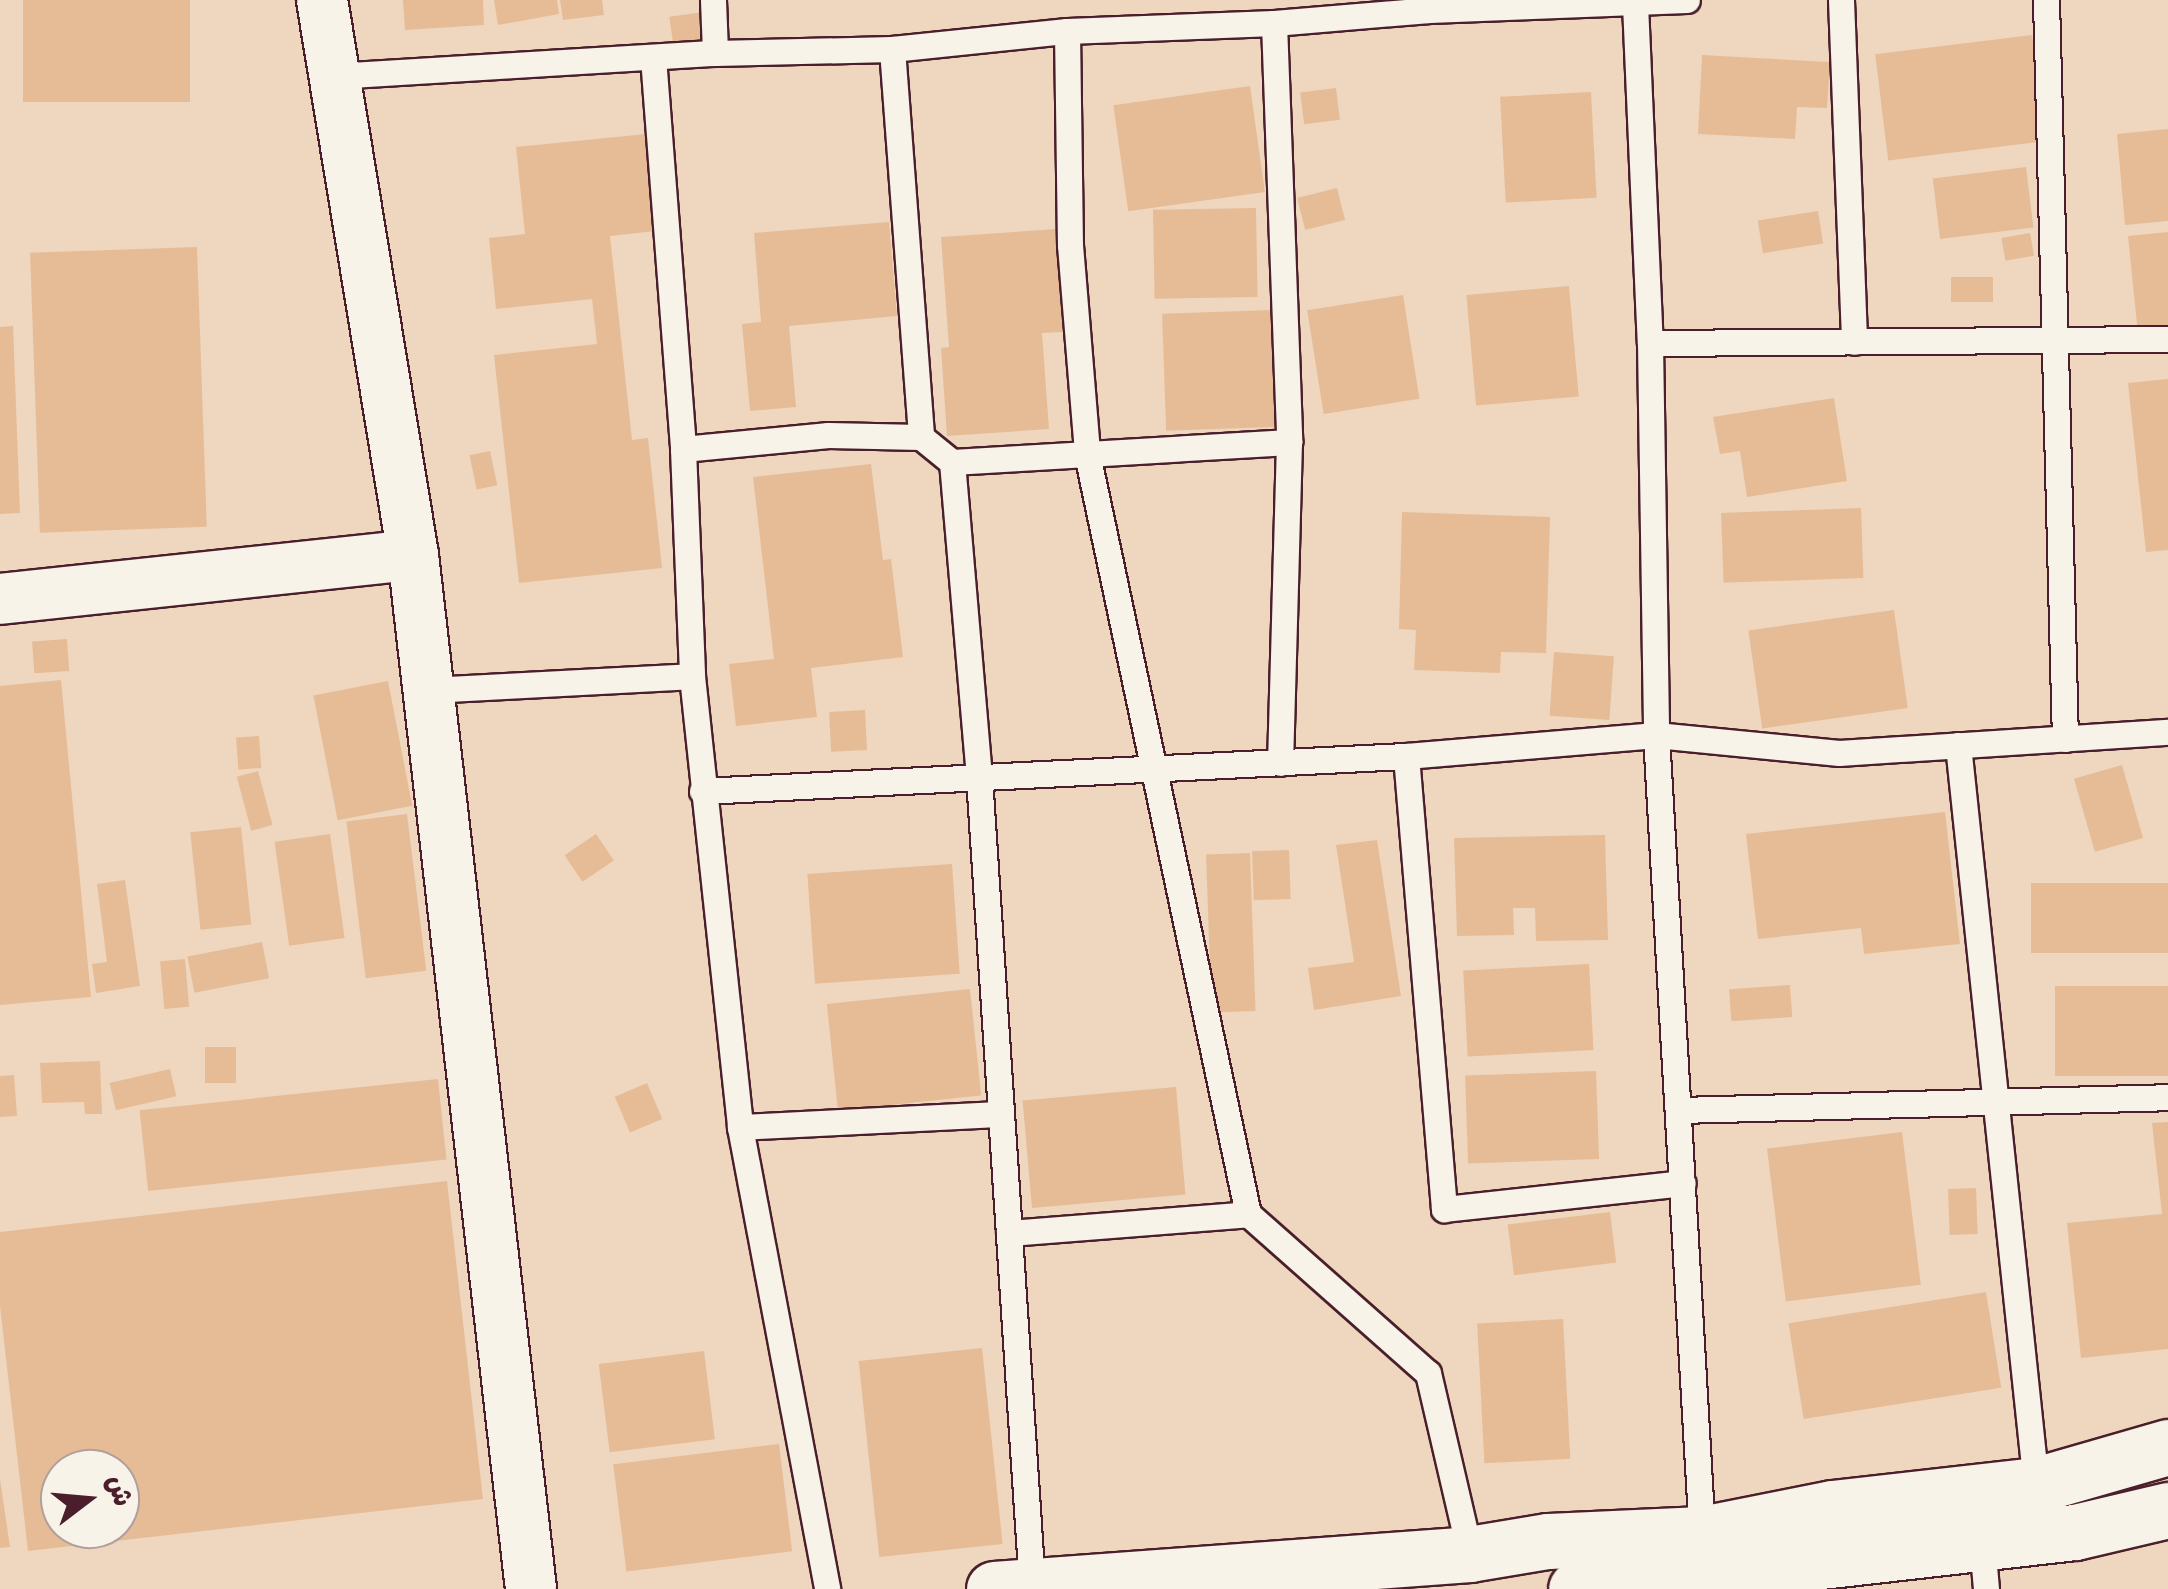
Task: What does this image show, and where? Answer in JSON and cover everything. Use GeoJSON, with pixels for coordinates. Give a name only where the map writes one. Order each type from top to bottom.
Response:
{"type":"FeatureCollection","features":[{"type":"Feature","properties":{"kind":"street"},"geometry":{"type":"LineString","coordinates":[[322,0],[414,555],[531,1589]]}},
{"type":"Feature","properties":{"kind":"street"},"geometry":{"type":"LineString","coordinates":[[0,598],[414,555]]}},
{"type":"Feature","properties":{"kind":"street"},"geometry":{"type":"LineString","coordinates":[[1576,1589],[1834,1534],[2036,1485],[2168,1447]]}},
{"type":"Feature","properties":{"kind":"street"},"geometry":{"type":"LineString","coordinates":[[1013,1587],[1238,1579],[1470,1554],[1551,1565],[1702,1534],[1834,1534],[1984,1566],[2075,1532],[2168,1510]]}},
{"type":"Feature","properties":{"kind":"lane"},"geometry":{"type":"LineString","coordinates":[[713,0],[715,53]]}},
{"type":"Feature","properties":{"kind":"lane"},"geometry":{"type":"LineString","coordinates":[[1146,0],[1148,27]]}},
{"type":"Feature","properties":{"kind":"lane"},"geometry":{"type":"LineString","coordinates":[[334,76],[715,53],[892,50],[1066,31],[1274,23],[1425,5],[1635,4],[1686,0]]}},
{"type":"Feature","properties":{"kind":"lane"},"geometry":{"type":"LineString","coordinates":[[1841,0],[1854,342]]}},
{"type":"Feature","properties":{"kind":"lane"},"geometry":{"type":"LineString","coordinates":[[2046,0],[2065,739]]}},
{"type":"Feature","properties":{"kind":"lane"},"geometry":{"type":"LineString","coordinates":[[1635,4],[1650,343],[1656,736],[1702,1534]]}},
{"type":"Feature","properties":{"kind":"lane"},"geometry":{"type":"LineString","coordinates":[[1274,23],[1289,442],[1280,763]]}},
{"type":"Feature","properties":{"kind":"lane"},"geometry":{"type":"LineString","coordinates":[[1066,31],[1070,245],[1087,454],[1248,1214],[1428,1373],[1470,1554]]}},
{"type":"Feature","properties":{"kind":"lane"},"geometry":{"type":"LineString","coordinates":[[892,50],[921,437]]}},
{"type":"Feature","properties":{"kind":"lane"},"geometry":{"type":"LineString","coordinates":[[653,56],[683,448],[692,676],[740,1126],[827,1589]]}},
{"type":"Feature","properties":{"kind":"lane"},"geometry":{"type":"LineString","coordinates":[[1650,343],[2168,338]]}},
{"type":"Feature","properties":{"kind":"lane"},"geometry":{"type":"LineString","coordinates":[[683,448],[828,435],[921,437],[952,462],[1289,442]]}},
{"type":"Feature","properties":{"kind":"lane"},"geometry":{"type":"LineString","coordinates":[[952,462],[979,777],[1009,1233],[1013,1587]]}},
{"type":"Feature","properties":{"kind":"lane"},"geometry":{"type":"LineString","coordinates":[[427,690],[692,676]]}},
{"type":"Feature","properties":{"kind":"lane"},"geometry":{"type":"LineString","coordinates":[[702,791],[1406,756],[1656,736],[1839,753],[2168,732]]}},
{"type":"Feature","properties":{"kind":"lane"},"geometry":{"type":"LineString","coordinates":[[1958,746],[2036,1485]]}},
{"type":"Feature","properties":{"kind":"lane"},"geometry":{"type":"LineString","coordinates":[[1406,756],[1444,1209],[1684,1183]]}},
{"type":"Feature","properties":{"kind":"lane"},"geometry":{"type":"LineString","coordinates":[[1679,1110],[2168,1097]]}},
{"type":"Feature","properties":{"kind":"lane"},"geometry":{"type":"LineString","coordinates":[[740,1126],[1001,1114]]}},
{"type":"Feature","properties":{"kind":"lane"},"geometry":{"type":"LineString","coordinates":[[1009,1233],[1248,1214]]}},
{"type":"Feature","properties":{"kind":"shaded area"},"geometry":{"type":"Polygon","coordinates":[[[0,0],[2168,0],[2168,1589],[0,1589],[0,0]]]}},
{"type":"Feature","properties":{"kind":"building"},"geometry":{"type":"Polygon","coordinates":[[[23,0],[190,0],[190,102],[23,102],[23,0]]]}},
{"type":"Feature","properties":{"kind":"building"},"geometry":{"type":"Polygon","coordinates":[[[403,0],[483,0],[484,25],[405,30],[403,0]]]}},
{"type":"Feature","properties":{"kind":"building"},"geometry":{"type":"Polygon","coordinates":[[[494,0],[557,0],[559,14],[498,25],[494,0]]]}},
{"type":"Feature","properties":{"kind":"building"},"geometry":{"type":"Polygon","coordinates":[[[560,0],[602,0],[604,15],[563,20],[560,0]]]}},
{"type":"Feature","properties":{"kind":"building"},"geometry":{"type":"Polygon","coordinates":[[[704,12],[708,40],[673,45],[669,17],[704,12]]]}},
{"type":"Feature","properties":{"kind":"building"},"geometry":{"type":"Polygon","coordinates":[[[2032,35],[2045,141],[1888,160],[1875,54],[2032,35]]]}},
{"type":"Feature","properties":{"kind":"building"},"geometry":{"type":"Polygon","coordinates":[[[1702,55],[1830,62],[1827,108],[1797,107],[1795,139],[1698,134],[1702,55]]]}},
{"type":"Feature","properties":{"kind":"building"},"geometry":{"type":"Polygon","coordinates":[[[1250,86],[1265,192],[1128,211],[1113,105],[1250,86]]]}},
{"type":"Feature","properties":{"kind":"building"},"geometry":{"type":"Polygon","coordinates":[[[1336,88],[1340,120],[1304,124],[1300,92],[1336,88]]]}},
{"type":"Feature","properties":{"kind":"building"},"geometry":{"type":"Polygon","coordinates":[[[1591,92],[1597,198],[1506,203],[1500,97],[1591,92]]]}},
{"type":"Feature","properties":{"kind":"building"},"geometry":{"type":"Polygon","coordinates":[[[2168,129],[2168,221],[2125,225],[2117,134],[2168,129]]]}},
{"type":"Feature","properties":{"kind":"building"},"geometry":{"type":"Polygon","coordinates":[[[646,134],[656,231],[610,236],[632,440],[648,438],[662,568],[519,583],[494,355],[597,344],[592,299],[496,309],[489,238],[525,234],[516,147],[646,134]]]}},
{"type":"Feature","properties":{"kind":"building"},"geometry":{"type":"Polygon","coordinates":[[[2026,167],[2033,228],[1940,239],[1933,178],[2026,167]]]}},
{"type":"Feature","properties":{"kind":"building"},"geometry":{"type":"Polygon","coordinates":[[[1337,188],[1345,220],[1305,230],[1297,198],[1337,188]]]}},
{"type":"Feature","properties":{"kind":"building"},"geometry":{"type":"Polygon","coordinates":[[[1256,208],[1258,297],[1155,299],[1153,210],[1256,208]]]}},
{"type":"Feature","properties":{"kind":"building"},"geometry":{"type":"Polygon","coordinates":[[[1818,211],[1823,244],[1763,253],[1758,221],[1818,211]]]}},
{"type":"Feature","properties":{"kind":"building"},"geometry":{"type":"Polygon","coordinates":[[[889,222],[897,316],[789,326],[796,407],[750,411],[742,324],[761,322],[754,233],[889,222]]]}},
{"type":"Feature","properties":{"kind":"building"},"geometry":{"type":"Polygon","coordinates":[[[1056,229],[1063,332],[1042,333],[1049,429],[947,436],[941,348],[949,347],[941,237],[1056,229]]]}},
{"type":"Feature","properties":{"kind":"building"},"geometry":{"type":"Polygon","coordinates":[[[2168,232],[2168,331],[2138,334],[2128,236],[2168,232]]]}},
{"type":"Feature","properties":{"kind":"building"},"geometry":{"type":"Polygon","coordinates":[[[2030,233],[2034,256],[2005,261],[2001,238],[2030,233]]]}},
{"type":"Feature","properties":{"kind":"building"},"geometry":{"type":"Polygon","coordinates":[[[197,247],[207,527],[40,533],[30,253],[197,247]]]}},
{"type":"Feature","properties":{"kind":"building"},"geometry":{"type":"Polygon","coordinates":[[[1951,277],[1993,277],[1993,302],[1951,302],[1951,277]]]}},
{"type":"Feature","properties":{"kind":"building"},"geometry":{"type":"Polygon","coordinates":[[[1569,286],[1579,397],[1476,406],[1466,295],[1569,286]]]}},
{"type":"Feature","properties":{"kind":"building"},"geometry":{"type":"Polygon","coordinates":[[[1403,295],[1419,399],[1324,414],[1307,310],[1403,295]]]}},
{"type":"Feature","properties":{"kind":"building"},"geometry":{"type":"Polygon","coordinates":[[[1273,310],[1277,427],[1166,431],[1162,314],[1273,310]]]}},
{"type":"Feature","properties":{"kind":"building"},"geometry":{"type":"Polygon","coordinates":[[[13,326],[20,513],[0,514],[0,327],[13,326]]]}},
{"type":"Feature","properties":{"kind":"building"},"geometry":{"type":"Polygon","coordinates":[[[2168,379],[2168,550],[2146,552],[2128,383],[2168,379]]]}},
{"type":"Feature","properties":{"kind":"building"},"geometry":{"type":"Polygon","coordinates":[[[1834,398],[1847,481],[1747,497],[1740,451],[1720,454],[1713,417],[1834,398]]]}},
{"type":"Feature","properties":{"kind":"building"},"geometry":{"type":"Polygon","coordinates":[[[490,451],[497,485],[477,490],[469,455],[490,451]]]}},
{"type":"Feature","properties":{"kind":"building"},"geometry":{"type":"Polygon","coordinates":[[[871,464],[883,560],[891,559],[903,657],[811,668],[817,717],[736,726],[729,664],[774,659],[753,477],[871,464]]]}},
{"type":"Feature","properties":{"kind":"building"},"geometry":{"type":"Polygon","coordinates":[[[1861,508],[1863,578],[1724,583],[1721,513],[1861,508]]]}},
{"type":"Feature","properties":{"kind":"building"},"geometry":{"type":"Polygon","coordinates":[[[1402,512],[1550,517],[1546,653],[1501,652],[1500,673],[1414,670],[1416,630],[1399,629],[1402,512]]]}},
{"type":"Feature","properties":{"kind":"building"},"geometry":{"type":"Polygon","coordinates":[[[1894,610],[1908,708],[1762,728],[1748,630],[1894,610]]]}},
{"type":"Feature","properties":{"kind":"building"},"geometry":{"type":"Polygon","coordinates":[[[67,639],[69,671],[34,673],[32,641],[67,639]]]}},
{"type":"Feature","properties":{"kind":"building"},"geometry":{"type":"Polygon","coordinates":[[[1554,652],[1614,656],[1609,720],[1550,716],[1554,652]]]}},
{"type":"Feature","properties":{"kind":"building"},"geometry":{"type":"Polygon","coordinates":[[[61,680],[91,997],[0,1005],[0,686],[61,680]]]}},
{"type":"Feature","properties":{"kind":"building"},"geometry":{"type":"Polygon","coordinates":[[[388,681],[412,806],[338,820],[313,696],[388,681]]]}},
{"type":"Feature","properties":{"kind":"building"},"geometry":{"type":"Polygon","coordinates":[[[865,710],[867,750],[831,752],[829,712],[865,710]]]}},
{"type":"Feature","properties":{"kind":"building"},"geometry":{"type":"Polygon","coordinates":[[[259,736],[261,768],[238,770],[236,738],[259,736]]]}},
{"type":"Feature","properties":{"kind":"building"},"geometry":{"type":"Polygon","coordinates":[[[2122,765],[2143,838],[2095,852],[2074,779],[2122,765]]]}},
{"type":"Feature","properties":{"kind":"building"},"geometry":{"type":"Polygon","coordinates":[[[258,771],[272,825],[251,831],[237,777],[258,771]]]}},
{"type":"Feature","properties":{"kind":"building"},"geometry":{"type":"Polygon","coordinates":[[[1945,812],[1960,944],[1864,954],[1861,928],[1758,939],[1746,834],[1945,812]]]}},
{"type":"Feature","properties":{"kind":"building"},"geometry":{"type":"Polygon","coordinates":[[[407,814],[426,971],[366,978],[346,821],[407,814]]]}},
{"type":"Feature","properties":{"kind":"building"},"geometry":{"type":"Polygon","coordinates":[[[241,827],[251,924],[201,930],[190,832],[241,827]]]}},
{"type":"Feature","properties":{"kind":"building"},"geometry":{"type":"Polygon","coordinates":[[[330,834],[345,938],[289,946],[275,842],[330,834]]]}},
{"type":"Feature","properties":{"kind":"building"},"geometry":{"type":"Polygon","coordinates":[[[596,834],[614,861],[582,882],[564,855],[596,834]]]}},
{"type":"Feature","properties":{"kind":"building"},"geometry":{"type":"Polygon","coordinates":[[[1605,835],[1608,940],[1536,941],[1535,908],[1513,908],[1514,935],[1457,936],[1454,838],[1605,835]]]}},
{"type":"Feature","properties":{"kind":"building"},"geometry":{"type":"Polygon","coordinates":[[[1377,840],[1401,996],[1314,1010],[1308,968],[1354,962],[1336,845],[1377,840]]]}},
{"type":"Feature","properties":{"kind":"building"},"geometry":{"type":"Polygon","coordinates":[[[1289,850],[1291,899],[1254,900],[1252,851],[1289,850]]]}},
{"type":"Feature","properties":{"kind":"building"},"geometry":{"type":"Polygon","coordinates":[[[1250,853],[1256,1011],[1212,1012],[1206,855],[1250,853]]]}},
{"type":"Feature","properties":{"kind":"building"},"geometry":{"type":"Polygon","coordinates":[[[952,864],[960,974],[815,984],[807,874],[952,864]]]}},
{"type":"Feature","properties":{"kind":"building"},"geometry":{"type":"Polygon","coordinates":[[[125,880],[140,986],[96,993],[92,964],[107,962],[97,884],[125,880]]]}},
{"type":"Feature","properties":{"kind":"building"},"geometry":{"type":"Polygon","coordinates":[[[2031,883],[2168,883],[2168,953],[2031,953],[2031,883]]]}},
{"type":"Feature","properties":{"kind":"building"},"geometry":{"type":"Polygon","coordinates":[[[262,942],[269,978],[194,993],[187,957],[262,942]]]}},
{"type":"Feature","properties":{"kind":"building"},"geometry":{"type":"Polygon","coordinates":[[[185,959],[189,1007],[164,1009],[160,961],[185,959]]]}},
{"type":"Feature","properties":{"kind":"building"},"geometry":{"type":"Polygon","coordinates":[[[1589,964],[1594,1050],[1468,1056],[1463,971],[1589,964]]]}},
{"type":"Feature","properties":{"kind":"building"},"geometry":{"type":"Polygon","coordinates":[[[1790,985],[1792,1017],[1731,1021],[1729,989],[1790,985]]]}},
{"type":"Feature","properties":{"kind":"building"},"geometry":{"type":"Polygon","coordinates":[[[2055,986],[2168,986],[2168,1076],[2055,1076],[2055,986]]]}},
{"type":"Feature","properties":{"kind":"building"},"geometry":{"type":"Polygon","coordinates":[[[970,989],[981,1095],[838,1110],[827,1004],[970,989]]]}},
{"type":"Feature","properties":{"kind":"building"},"geometry":{"type":"Polygon","coordinates":[[[205,1047],[236,1047],[236,1083],[205,1083],[205,1047]]]}},
{"type":"Feature","properties":{"kind":"building"},"geometry":{"type":"Polygon","coordinates":[[[100,1061],[102,1114],[85,1114],[84,1102],[42,1103],[40,1063],[100,1061]]]}},
{"type":"Feature","properties":{"kind":"building"},"geometry":{"type":"Polygon","coordinates":[[[170,1069],[176,1096],[116,1110],[110,1083],[170,1069]]]}},
{"type":"Feature","properties":{"kind":"building"},"geometry":{"type":"Polygon","coordinates":[[[1596,1071],[1599,1159],[1468,1164],[1465,1076],[1596,1071]]]}},
{"type":"Feature","properties":{"kind":"building"},"geometry":{"type":"Polygon","coordinates":[[[14,1075],[17,1116],[0,1117],[0,1076],[14,1075]]]}},
{"type":"Feature","properties":{"kind":"building"},"geometry":{"type":"Polygon","coordinates":[[[438,1079],[446,1160],[148,1191],[140,1110],[438,1079]]]}},
{"type":"Feature","properties":{"kind":"building"},"geometry":{"type":"Polygon","coordinates":[[[647,1083],[662,1119],[630,1133],[615,1097],[647,1083]]]}},
{"type":"Feature","properties":{"kind":"building"},"geometry":{"type":"Polygon","coordinates":[[[1176,1087],[1185,1195],[1032,1208],[1023,1100],[1176,1087]]]}},
{"type":"Feature","properties":{"kind":"building"},"geometry":{"type":"Polygon","coordinates":[[[2168,1122],[2168,1349],[2081,1358],[2067,1223],[2162,1214],[2152,1123],[2168,1122]]]}},
{"type":"Feature","properties":{"kind":"building"},"geometry":{"type":"Polygon","coordinates":[[[1902,1132],[1921,1285],[1786,1301],[1767,1149],[1902,1132]]]}},
{"type":"Feature","properties":{"kind":"building"},"geometry":{"type":"Polygon","coordinates":[[[447,1181],[483,1499],[140,1538],[140,1449],[40,1449],[40,1549],[46,1549],[28,1551],[0,1306],[0,1232],[447,1181]]]}},
{"type":"Feature","properties":{"kind":"building"},"geometry":{"type":"Polygon","coordinates":[[[1976,1188],[1978,1234],[1950,1235],[1948,1189],[1976,1188]]]}},
{"type":"Feature","properties":{"kind":"building"},"geometry":{"type":"Polygon","coordinates":[[[1610,1212],[1616,1263],[1514,1275],[1508,1225],[1610,1212]]]}},
{"type":"Feature","properties":{"kind":"building"},"geometry":{"type":"Polygon","coordinates":[[[1986,1292],[2001,1388],[1804,1419],[1788,1323],[1986,1292]]]}},
{"type":"Feature","properties":{"kind":"building"},"geometry":{"type":"Polygon","coordinates":[[[1563,1319],[1570,1459],[1484,1463],[1477,1324],[1563,1319]]]}},
{"type":"Feature","properties":{"kind":"building"},"geometry":{"type":"Polygon","coordinates":[[[982,1348],[1003,1544],[879,1557],[859,1361],[982,1348]]]}},
{"type":"Feature","properties":{"kind":"building"},"geometry":{"type":"Polygon","coordinates":[[[704,1351],[715,1439],[610,1452],[599,1364],[704,1351]]]}},
{"type":"Feature","properties":{"kind":"building"},"geometry":{"type":"Polygon","coordinates":[[[779,1444],[792,1551],[626,1572],[613,1464],[779,1444]]]}},
{"type":"Feature","properties":{"kind":"building"},"geometry":{"type":"Polygon","coordinates":[[[0,1479],[10,1547],[0,1548],[0,1479]]]}}]}
